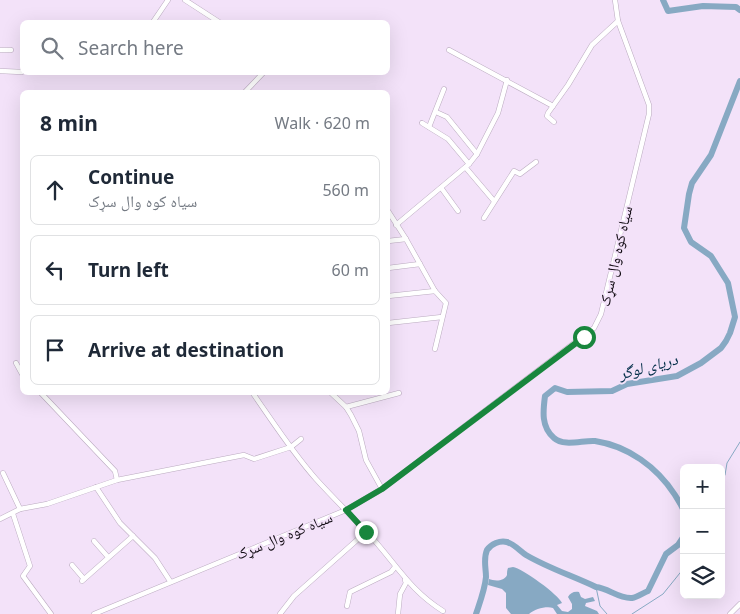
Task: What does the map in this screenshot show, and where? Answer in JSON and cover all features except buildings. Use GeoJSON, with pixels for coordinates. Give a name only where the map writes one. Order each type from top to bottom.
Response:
{"type":"FeatureCollection","features":[{"type":"Feature","properties":{"kind":"street"},"geometry":{"type":"LineString","coordinates":[[154,20],[168,0]]}},
{"type":"Feature","properties":{"kind":"street"},"geometry":{"type":"LineString","coordinates":[[185,0],[216,20]]}},
{"type":"Feature","properties":{"kind":"street","name":"سیاه کوه وال سړک"},"geometry":{"type":"LineString","coordinates":[[94,614],[170,581],[346,510],[382,489],[590,333],[599,322],[649,114],[649,105],[618,21],[616,0]]}},
{"type":"Feature","properties":{"kind":"street"},"geometry":{"type":"LineString","coordinates":[[554,122],[547,116],[553,106],[592,45],[618,21]]}},
{"type":"Feature","properties":{"kind":"street"},"geometry":{"type":"LineString","coordinates":[[0,50],[11,50]]}},
{"type":"Feature","properties":{"kind":"street"},"geometry":{"type":"LineString","coordinates":[[449,50],[553,106]]}},
{"type":"Feature","properties":{"kind":"street"},"geometry":{"type":"LineString","coordinates":[[0,71],[20,72]]}},
{"type":"Feature","properties":{"kind":"street"},"geometry":{"type":"LineString","coordinates":[[247,90],[261,75]]}},
{"type":"Feature","properties":{"kind":"street"},"geometry":{"type":"LineString","coordinates":[[396,225],[468,166],[477,154],[498,113],[507,80]]}},
{"type":"Feature","properties":{"kind":"street"},"geometry":{"type":"LineString","coordinates":[[429,127],[444,88]]}},
{"type":"Feature","properties":{"kind":"street"},"geometry":{"type":"LineString","coordinates":[[436,112],[447,117],[477,154]]}},
{"type":"Feature","properties":{"kind":"street"},"geometry":{"type":"LineString","coordinates":[[422,123],[448,139],[494,201]]}},
{"type":"Feature","properties":{"kind":"street"},"geometry":{"type":"LineString","coordinates":[[484,218],[514,171],[520,174],[536,162]]}},
{"type":"Feature","properties":{"kind":"street"},"geometry":{"type":"LineString","coordinates":[[442,188],[458,211]]}},
{"type":"Feature","properties":{"kind":"street"},"geometry":{"type":"LineString","coordinates":[[390,214],[436,290],[446,302],[435,349]]}},
{"type":"Feature","properties":{"kind":"street"},"geometry":{"type":"LineString","coordinates":[[390,241],[406,239]]}},
{"type":"Feature","properties":{"kind":"street"},"geometry":{"type":"LineString","coordinates":[[390,268],[420,264]]}},
{"type":"Feature","properties":{"kind":"street"},"geometry":{"type":"LineString","coordinates":[[390,296],[436,290]]}},
{"type":"Feature","properties":{"kind":"street"},"geometry":{"type":"LineString","coordinates":[[390,323],[442,317]]}},
{"type":"Feature","properties":{"kind":"street"},"geometry":{"type":"LineString","coordinates":[[16,363],[20,369]]}},
{"type":"Feature","properties":{"kind":"street"},"geometry":{"type":"LineString","coordinates":[[346,407],[399,393]]}},
{"type":"Feature","properties":{"kind":"street"},"geometry":{"type":"LineString","coordinates":[[43,395],[115,470],[117,480]]}},
{"type":"Feature","properties":{"kind":"street"},"geometry":{"type":"LineString","coordinates":[[254,395],[290,447],[316,478],[366,532],[395,568],[431,603],[443,611]]}},
{"type":"Feature","properties":{"kind":"street"},"geometry":{"type":"LineString","coordinates":[[333,395],[346,407],[359,431],[366,460],[382,489]]}},
{"type":"Feature","properties":{"kind":"street"},"geometry":{"type":"LineString","coordinates":[[0,518],[13,514],[20,509],[47,504],[117,480],[235,456],[244,455],[254,459],[290,447],[301,439]]}},
{"type":"Feature","properties":{"kind":"street"},"geometry":{"type":"LineString","coordinates":[[3,473],[20,509]]}},
{"type":"Feature","properties":{"kind":"street"},"geometry":{"type":"LineString","coordinates":[[96,487],[120,522],[155,558],[170,581]]}},
{"type":"Feature","properties":{"kind":"street"},"geometry":{"type":"LineString","coordinates":[[13,514],[30,566],[23,576],[51,614]]}},
{"type":"Feature","properties":{"kind":"street"},"geometry":{"type":"LineString","coordinates":[[280,614],[294,596],[366,532]]}},
{"type":"Feature","properties":{"kind":"street"},"geometry":{"type":"LineString","coordinates":[[72,565],[83,580],[133,536]]}},
{"type":"Feature","properties":{"kind":"street"},"geometry":{"type":"LineString","coordinates":[[94,540],[108,557]]}},
{"type":"Feature","properties":{"kind":"street"},"geometry":{"type":"LineString","coordinates":[[347,606],[350,592],[391,572],[395,568]]}},
{"type":"Feature","properties":{"kind":"street"},"geometry":{"type":"LineString","coordinates":[[398,614],[400,594],[406,583],[402,575]]}},
{"type":"Feature","properties":{"kind":"street"},"geometry":{"type":"LineString","coordinates":[[730,614],[740,604]]}},
{"type":"Feature","properties":{"kind":"water"},"geometry":{"type":"Polygon","coordinates":[[[513,567],[548,588],[562,603],[557,605],[562,611],[568,612],[572,609],[572,604],[568,597],[572,593],[579,592],[581,597],[585,599],[593,597],[595,601],[586,603],[585,606],[597,611],[599,614],[557,614],[553,608],[547,607],[537,609],[529,614],[511,614],[506,608],[506,593],[502,589],[488,585],[489,579],[504,579],[508,568],[513,567]]]}},
{"type":"Feature","properties":{"kind":"waterway","name":"دریای لوگر"},"geometry":{"type":"LineString","coordinates":[[663,0],[668,11],[703,6],[736,7],[740,10]]}},
{"type":"Feature","properties":{"kind":"waterway","name":"دریای لوگر"},"geometry":{"type":"LineString","coordinates":[[683,509],[660,475],[641,459],[619,448],[595,441],[568,443],[554,438],[545,424],[545,396],[555,388],[567,392],[612,391],[627,384],[677,376],[701,363],[721,348],[726,341],[735,317],[728,283],[711,256],[691,242],[684,228],[692,183],[711,155],[740,81]]}},
{"type":"Feature","properties":{"kind":"waterway"},"geometry":{"type":"LineString","coordinates":[[725,475],[727,463],[740,442]]}},
{"type":"Feature","properties":{"kind":"waterway","name":"دریای لوگر"},"geometry":{"type":"LineString","coordinates":[[476,614],[486,577],[486,553],[496,543],[510,543],[534,560],[596,587],[623,597],[632,598],[648,591],[666,554],[680,542]]}},
{"type":"Feature","properties":{"kind":"waterway"},"geometry":{"type":"LineString","coordinates":[[632,614],[663,594],[680,573]]}},
{"type":"Feature","properties":{"kind":"waterway"},"geometry":{"type":"LineString","coordinates":[[596,587],[600,606],[607,614]]}},
{"type":"Feature","properties":{"kind":"route"},"geometry":{"type":"LineString","coordinates":[[366,532],[346,510],[382,489],[584,337]]}}]}
